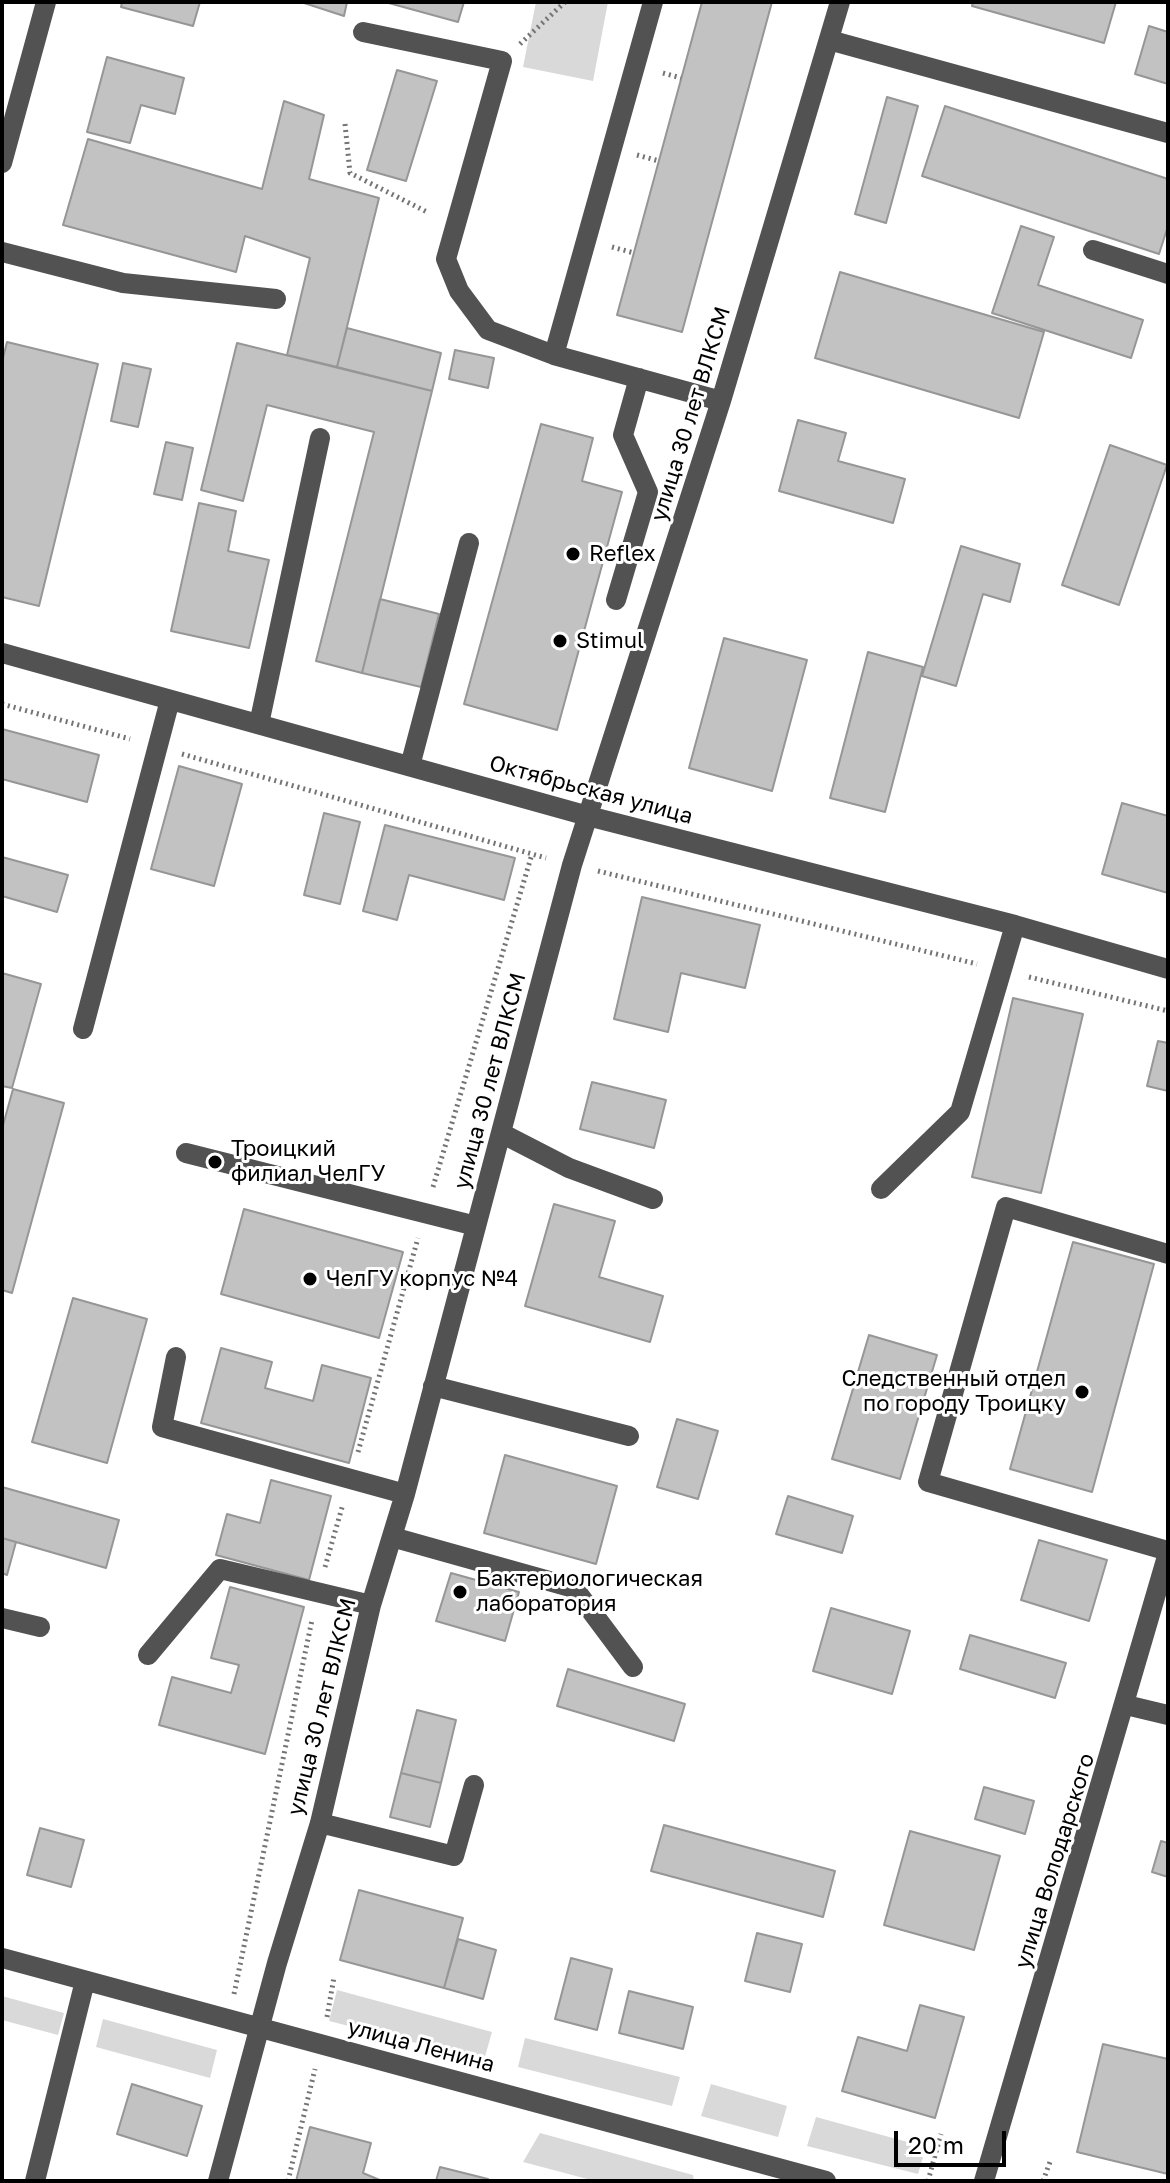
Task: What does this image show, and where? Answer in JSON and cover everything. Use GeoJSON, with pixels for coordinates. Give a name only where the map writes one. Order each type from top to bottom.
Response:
{"type":"FeatureCollection","features":[{"type":"Feature","properties":{"kind":"street"},"geometry":{"type":"LineString","coordinates":[[2,163],[46,2]]}},
{"type":"Feature","properties":{"kind":"street"},"geometry":{"type":"LineString","coordinates":[[554,355],[653,2]]}},
{"type":"Feature","properties":{"kind":"street","name":"улица 30 лет ВЛКСМ"},"geometry":{"type":"LineString","coordinates":[[218,2181],[320,1823],[371,1605],[405,1494],[588,816],[721,401],[840,2]]}},
{"type":"Feature","properties":{"kind":"street"},"geometry":{"type":"LineString","coordinates":[[363,32],[502,61],[446,259],[459,291],[488,330],[554,355],[721,401]]}},
{"type":"Feature","properties":{"kind":"street"},"geometry":{"type":"LineString","coordinates":[[829,40],[1168,133]]}},
{"type":"Feature","properties":{"kind":"street"},"geometry":{"type":"LineString","coordinates":[[1093,250],[1168,274]]}},
{"type":"Feature","properties":{"kind":"street"},"geometry":{"type":"LineString","coordinates":[[2,252],[123,283],[276,299]]}},
{"type":"Feature","properties":{"kind":"street"},"geometry":{"type":"LineString","coordinates":[[616,600],[648,492],[623,435],[639,378]]}},
{"type":"Feature","properties":{"kind":"street"},"geometry":{"type":"LineString","coordinates":[[259,724],[320,438]]}},
{"type":"Feature","properties":{"kind":"street"},"geometry":{"type":"LineString","coordinates":[[410,766],[469,543]]}},
{"type":"Feature","properties":{"kind":"street","name":"Октябрьская улица"},"geometry":{"type":"LineString","coordinates":[[2,653],[588,816],[1015,925],[1168,969]]}},
{"type":"Feature","properties":{"kind":"street"},"geometry":{"type":"LineString","coordinates":[[83,1029],[170,700]]}},
{"type":"Feature","properties":{"kind":"street"},"geometry":{"type":"LineString","coordinates":[[881,1189],[960,1112],[1015,925]]}},
{"type":"Feature","properties":{"kind":"street"},"geometry":{"type":"LineString","coordinates":[[501,1133],[569,1168],[653,1199]]}},
{"type":"Feature","properties":{"kind":"street"},"geometry":{"type":"LineString","coordinates":[[186,1153],[476,1226]]}},
{"type":"Feature","properties":{"kind":"street"},"geometry":{"type":"LineString","coordinates":[[1168,1254],[1006,1207],[928,1482],[1168,1552]]}},
{"type":"Feature","properties":{"kind":"street"},"geometry":{"type":"LineString","coordinates":[[176,1357],[162,1427],[405,1494]]}},
{"type":"Feature","properties":{"kind":"street"},"geometry":{"type":"LineString","coordinates":[[433,1386],[629,1436]]}},
{"type":"Feature","properties":{"kind":"street"},"geometry":{"type":"LineString","coordinates":[[392,1537],[574,1588],[633,1667]]}},
{"type":"Feature","properties":{"kind":"street","name":"улица Володарского"},"geometry":{"type":"LineString","coordinates":[[984,2181],[1126,1705],[1168,1552]]}},
{"type":"Feature","properties":{"kind":"street"},"geometry":{"type":"LineString","coordinates":[[148,1655],[220,1569],[371,1605]]}},
{"type":"Feature","properties":{"kind":"street"},"geometry":{"type":"LineString","coordinates":[[2,1618],[40,1627]]}},
{"type":"Feature","properties":{"kind":"street"},"geometry":{"type":"LineString","coordinates":[[1126,1705],[1168,1715]]}},
{"type":"Feature","properties":{"kind":"street"},"geometry":{"type":"LineString","coordinates":[[320,1823],[454,1856],[474,1785]]}},
{"type":"Feature","properties":{"kind":"street","name":"улица Ленина"},"geometry":{"type":"LineString","coordinates":[[2,1958],[321,2044],[751,2172],[826,2181]]}},
{"type":"Feature","properties":{"kind":"street"},"geometry":{"type":"LineString","coordinates":[[35,2181],[85,1981]]}},
{"type":"Feature","properties":{"kind":"path"},"geometry":{"type":"LineString","coordinates":[[502,61],[565,2]]}},
{"type":"Feature","properties":{"kind":"path"},"geometry":{"type":"LineString","coordinates":[[345,124],[350,173],[455,226]]}},
{"type":"Feature","properties":{"kind":"path"},"geometry":{"type":"LineString","coordinates":[[288,2181],[334,1977]]}},
{"type":"Feature","properties":{"kind":"path"},"geometry":{"type":"LineString","coordinates":[[928,2181],[941,2134]]}},
{"type":"Feature","properties":{"kind":"path"},"geometry":{"type":"LineString","coordinates":[[1043,2181],[1050,2162]]}},
{"type":"Feature","properties":{"kind":"shaded area"},"geometry":{"type":"Polygon","coordinates":[[[536,2],[608,2],[593,81],[523,67],[536,2]]]}},
{"type":"Feature","properties":{"kind":"shaded area"},"geometry":{"type":"Polygon","coordinates":[[[337,1990],[492,2032],[484,2060],[329,2021],[337,1990]]]}},
{"type":"Feature","properties":{"kind":"shaded area"},"geometry":{"type":"Polygon","coordinates":[[[2,1996],[64,2013],[58,2035],[2,2020],[2,1996]]]}},
{"type":"Feature","properties":{"kind":"shaded area"},"geometry":{"type":"Polygon","coordinates":[[[103,2019],[217,2050],[210,2078],[96,2047],[103,2019]]]}},
{"type":"Feature","properties":{"kind":"shaded area"},"geometry":{"type":"Polygon","coordinates":[[[525,2038],[680,2077],[672,2106],[518,2067],[525,2038]]]}},
{"type":"Feature","properties":{"kind":"shaded area"},"geometry":{"type":"Polygon","coordinates":[[[711,2084],[787,2106],[778,2137],[701,2116],[711,2084]]]}},
{"type":"Feature","properties":{"kind":"shaded area"},"geometry":{"type":"Polygon","coordinates":[[[816,2117],[926,2147],[918,2174],[807,2146],[816,2117]]]}},
{"type":"Feature","properties":{"kind":"shaded area"},"geometry":{"type":"Polygon","coordinates":[[[540,2133],[693,2175],[694,2181],[595,2181],[523,2162],[540,2133]]]}},
{"type":"Feature","properties":{"kind":"building"},"geometry":{"type":"Polygon","coordinates":[[[122,2],[200,2],[193,26],[121,7],[122,2]]]}},
{"type":"Feature","properties":{"kind":"building"},"geometry":{"type":"Polygon","coordinates":[[[301,2],[347,2],[344,16],[301,2]]]}},
{"type":"Feature","properties":{"kind":"building"},"geometry":{"type":"Polygon","coordinates":[[[385,2],[464,2],[458,22],[385,2]]]}},
{"type":"Feature","properties":{"kind":"building"},"geometry":{"type":"Polygon","coordinates":[[[702,2],[772,2],[682,332],[617,315],[702,2]]]}},
{"type":"Feature","properties":{"kind":"building"},"geometry":{"type":"Polygon","coordinates":[[[973,2],[1116,2],[1104,43],[972,6],[973,2]]]}},
{"type":"Feature","properties":{"kind":"building"},"geometry":{"type":"Polygon","coordinates":[[[1149,26],[1168,32],[1168,84],[1135,74],[1149,26]]]}},
{"type":"Feature","properties":{"kind":"building"},"geometry":{"type":"Polygon","coordinates":[[[107,57],[184,78],[175,114],[141,105],[130,143],[87,132],[107,57]]]}},
{"type":"Feature","properties":{"kind":"building"},"geometry":{"type":"Polygon","coordinates":[[[397,70],[437,81],[406,181],[367,170],[397,70]]]}},
{"type":"Feature","properties":{"kind":"building"},"geometry":{"type":"Polygon","coordinates":[[[887,97],[918,106],[886,223],[855,214],[887,97]]]}},
{"type":"Feature","properties":{"kind":"building"},"geometry":{"type":"Polygon","coordinates":[[[284,101],[324,115],[309,179],[379,198],[337,367],[287,355],[310,258],[245,236],[236,272],[63,225],[88,139],[262,189],[284,101]]]}},
{"type":"Feature","properties":{"kind":"building"},"geometry":{"type":"Polygon","coordinates":[[[945,106],[1168,179],[1168,226],[1159,254],[922,176],[945,106]]]}},
{"type":"Feature","properties":{"kind":"building"},"geometry":{"type":"Polygon","coordinates":[[[1021,226],[1054,237],[1038,285],[1143,320],[1131,358],[992,313],[1021,226]]]}},
{"type":"Feature","properties":{"kind":"building"},"geometry":{"type":"Polygon","coordinates":[[[840,272],[1044,332],[1019,418],[815,358],[840,272]]]}},
{"type":"Feature","properties":{"kind":"building"},"geometry":{"type":"Polygon","coordinates":[[[347,328],[441,353],[432,391],[337,367],[347,328]]]}},
{"type":"Feature","properties":{"kind":"building"},"geometry":{"type":"Polygon","coordinates":[[[7,342],[98,364],[39,606],[2,597],[2,362],[7,342]]]}},
{"type":"Feature","properties":{"kind":"building"},"geometry":{"type":"Polygon","coordinates":[[[237,343],[432,391],[362,673],[316,661],[374,432],[267,405],[243,501],[201,490],[237,343]]]}},
{"type":"Feature","properties":{"kind":"building"},"geometry":{"type":"Polygon","coordinates":[[[455,350],[494,358],[488,388],[449,379],[455,350]]]}},
{"type":"Feature","properties":{"kind":"building"},"geometry":{"type":"Polygon","coordinates":[[[123,363],[151,369],[138,427],[111,421],[123,363]]]}},
{"type":"Feature","properties":{"kind":"building"},"geometry":{"type":"Polygon","coordinates":[[[798,420],[846,433],[838,461],[905,479],[893,523],[779,491],[798,420]]]}},
{"type":"Feature","properties":{"kind":"building"},"geometry":{"type":"Polygon","coordinates":[[[541,424],[593,438],[582,481],[622,492],[557,730],[464,704],[541,424]]]}},
{"type":"Feature","properties":{"kind":"building"},"geometry":{"type":"Polygon","coordinates":[[[166,442],[193,448],[182,500],[154,494],[166,442]]]}},
{"type":"Feature","properties":{"kind":"building"},"geometry":{"type":"Polygon","coordinates":[[[1110,445],[1167,465],[1119,605],[1062,585],[1110,445]]]}},
{"type":"Feature","properties":{"kind":"building"},"geometry":{"type":"Polygon","coordinates":[[[199,503],[236,511],[228,551],[269,560],[249,648],[171,631],[199,503]]]}},
{"type":"Feature","properties":{"kind":"building"},"geometry":{"type":"Polygon","coordinates":[[[961,546],[1020,564],[1010,602],[983,594],[956,686],[922,676],[961,546]]]}},
{"type":"Feature","properties":{"kind":"building"},"geometry":{"type":"Polygon","coordinates":[[[380,599],[439,614],[421,687],[362,673],[380,599]]]}},
{"type":"Feature","properties":{"kind":"building"},"geometry":{"type":"Polygon","coordinates":[[[724,638],[807,660],[772,791],[689,768],[724,638]]]}},
{"type":"Feature","properties":{"kind":"building"},"geometry":{"type":"Polygon","coordinates":[[[868,652],[923,667],[885,812],[830,798],[868,652]]]}},
{"type":"Feature","properties":{"kind":"building"},"geometry":{"type":"Polygon","coordinates":[[[2,729],[99,755],[87,802],[2,779],[2,729]]]}},
{"type":"Feature","properties":{"kind":"building"},"geometry":{"type":"Polygon","coordinates":[[[179,766],[242,784],[214,886],[151,869],[179,766]]]}},
{"type":"Feature","properties":{"kind":"building"},"geometry":{"type":"Polygon","coordinates":[[[1122,803],[1168,816],[1168,893],[1102,874],[1122,803]]]}},
{"type":"Feature","properties":{"kind":"building"},"geometry":{"type":"Polygon","coordinates":[[[324,813],[360,822],[340,904],[304,895],[324,813]]]}},
{"type":"Feature","properties":{"kind":"building"},"geometry":{"type":"Polygon","coordinates":[[[385,825],[515,858],[504,900],[409,875],[397,920],[363,911],[385,825]]]}},
{"type":"Feature","properties":{"kind":"building"},"geometry":{"type":"Polygon","coordinates":[[[2,857],[68,875],[57,912],[2,896],[2,857]]]}},
{"type":"Feature","properties":{"kind":"building"},"geometry":{"type":"Polygon","coordinates":[[[642,897],[760,925],[745,988],[681,973],[668,1032],[614,1019],[642,897]]]}},
{"type":"Feature","properties":{"kind":"building"},"geometry":{"type":"Polygon","coordinates":[[[2,973],[41,984],[12,1088],[2,1086],[2,973]]]}},
{"type":"Feature","properties":{"kind":"building"},"geometry":{"type":"Polygon","coordinates":[[[1013,998],[1083,1014],[1041,1193],[972,1177],[1013,998]]]}},
{"type":"Feature","properties":{"kind":"building"},"geometry":{"type":"Polygon","coordinates":[[[1158,1041],[1168,1043],[1168,1091],[1147,1086],[1158,1041]]]}},
{"type":"Feature","properties":{"kind":"building"},"geometry":{"type":"Polygon","coordinates":[[[592,1082],[666,1100],[654,1148],[580,1129],[592,1082]]]}},
{"type":"Feature","properties":{"kind":"building"},"geometry":{"type":"Polygon","coordinates":[[[13,1089],[64,1103],[12,1293],[2,1290],[2,1129],[13,1089]]]}},
{"type":"Feature","properties":{"kind":"building"},"geometry":{"type":"Polygon","coordinates":[[[554,1204],[615,1221],[599,1277],[663,1296],[650,1342],[525,1306],[554,1204]]]}},
{"type":"Feature","properties":{"kind":"building","name":"ЧелГУ корпус №4"},"geometry":{"type":"Polygon","coordinates":[[[244,1209],[403,1252],[379,1338],[221,1294],[244,1209]]]}},
{"type":"Feature","properties":{"kind":"building"},"geometry":{"type":"Polygon","coordinates":[[[1073,1242],[1154,1264],[1092,1492],[1010,1469],[1073,1242]]]}},
{"type":"Feature","properties":{"kind":"building"},"geometry":{"type":"Polygon","coordinates":[[[73,1298],[147,1319],[107,1463],[32,1442],[73,1298]]]}},
{"type":"Feature","properties":{"kind":"building"},"geometry":{"type":"Polygon","coordinates":[[[869,1335],[937,1355],[900,1479],[832,1459],[869,1335]]]}},
{"type":"Feature","properties":{"kind":"building"},"geometry":{"type":"Polygon","coordinates":[[[221,1348],[272,1362],[265,1388],[313,1401],[322,1365],[371,1378],[349,1463],[201,1423],[221,1348]]]}},
{"type":"Feature","properties":{"kind":"building"},"geometry":{"type":"Polygon","coordinates":[[[677,1419],[718,1431],[698,1499],[657,1487],[677,1419]]]}},
{"type":"Feature","properties":{"kind":"building"},"geometry":{"type":"Polygon","coordinates":[[[505,1455],[617,1486],[596,1564],[484,1533],[505,1455]]]}},
{"type":"Feature","properties":{"kind":"building"},"geometry":{"type":"Polygon","coordinates":[[[271,1480],[331,1496],[309,1580],[216,1555],[227,1514],[260,1523],[271,1480]]]}},
{"type":"Feature","properties":{"kind":"building"},"geometry":{"type":"Polygon","coordinates":[[[2,1487],[119,1520],[106,1568],[2,1538],[2,1487]]]}},
{"type":"Feature","properties":{"kind":"building"},"geometry":{"type":"Polygon","coordinates":[[[788,1496],[853,1516],[842,1553],[776,1534],[788,1496]]]}},
{"type":"Feature","properties":{"kind":"building"},"geometry":{"type":"Polygon","coordinates":[[[2,1538],[16,1542],[7,1575],[2,1573],[2,1538]]]}},
{"type":"Feature","properties":{"kind":"building"},"geometry":{"type":"Polygon","coordinates":[[[1039,1540],[1107,1560],[1089,1621],[1021,1600],[1039,1540]]]}},
{"type":"Feature","properties":{"kind":"building"},"geometry":{"type":"Polygon","coordinates":[[[451,1573],[519,1592],[505,1641],[436,1621],[451,1573]]]}},
{"type":"Feature","properties":{"kind":"building"},"geometry":{"type":"Polygon","coordinates":[[[230,1587],[304,1607],[265,1754],[159,1725],[172,1677],[231,1693],[239,1665],[211,1658],[230,1587]]]}},
{"type":"Feature","properties":{"kind":"building"},"geometry":{"type":"Polygon","coordinates":[[[831,1608],[910,1631],[892,1694],[813,1671],[831,1608]]]}},
{"type":"Feature","properties":{"kind":"building"},"geometry":{"type":"Polygon","coordinates":[[[970,1635],[1066,1663],[1055,1698],[960,1669],[970,1635]]]}},
{"type":"Feature","properties":{"kind":"building"},"geometry":{"type":"Polygon","coordinates":[[[568,1669],[685,1704],[674,1741],[557,1706],[568,1669]]]}},
{"type":"Feature","properties":{"kind":"building"},"geometry":{"type":"Polygon","coordinates":[[[417,1710],[456,1720],[441,1783],[401,1773],[417,1710]]]}},
{"type":"Feature","properties":{"kind":"building"},"geometry":{"type":"Polygon","coordinates":[[[401,1773],[441,1783],[430,1827],[390,1817],[401,1773]]]}},
{"type":"Feature","properties":{"kind":"building"},"geometry":{"type":"Polygon","coordinates":[[[984,1787],[1034,1801],[1025,1834],[975,1819],[984,1787]]]}},
{"type":"Feature","properties":{"kind":"building"},"geometry":{"type":"Polygon","coordinates":[[[664,1825],[835,1871],[823,1917],[651,1871],[664,1825]]]}},
{"type":"Feature","properties":{"kind":"building"},"geometry":{"type":"Polygon","coordinates":[[[40,1828],[84,1840],[71,1887],[27,1875],[40,1828]]]}},
{"type":"Feature","properties":{"kind":"building"},"geometry":{"type":"Polygon","coordinates":[[[910,1831],[1000,1856],[974,1950],[884,1925],[910,1831]]]}},
{"type":"Feature","properties":{"kind":"building"},"geometry":{"type":"Polygon","coordinates":[[[1161,1841],[1168,1843],[1168,1877],[1152,1872],[1161,1841]]]}},
{"type":"Feature","properties":{"kind":"building"},"geometry":{"type":"Polygon","coordinates":[[[359,1890],[463,1918],[444,1988],[340,1960],[359,1890]]]}},
{"type":"Feature","properties":{"kind":"building"},"geometry":{"type":"Polygon","coordinates":[[[757,1933],[802,1944],[790,1992],[745,1981],[757,1933]]]}},
{"type":"Feature","properties":{"kind":"building"},"geometry":{"type":"Polygon","coordinates":[[[458,1939],[496,1950],[483,1999],[444,1988],[458,1939]]]}},
{"type":"Feature","properties":{"kind":"building"},"geometry":{"type":"Polygon","coordinates":[[[571,1958],[612,1969],[597,2030],[555,2019],[571,1958]]]}},
{"type":"Feature","properties":{"kind":"building"},"geometry":{"type":"Polygon","coordinates":[[[629,1991],[693,2007],[683,2049],[619,2033],[629,1991]]]}},
{"type":"Feature","properties":{"kind":"building"},"geometry":{"type":"Polygon","coordinates":[[[920,2005],[964,2017],[935,2118],[842,2091],[858,2037],[907,2051],[920,2005]]]}},
{"type":"Feature","properties":{"kind":"building"},"geometry":{"type":"Polygon","coordinates":[[[1103,2044],[1168,2059],[1168,2174],[1077,2152],[1103,2044]]]}},
{"type":"Feature","properties":{"kind":"building"},"geometry":{"type":"Polygon","coordinates":[[[132,2084],[202,2106],[187,2156],[117,2134],[132,2084]]]}},
{"type":"Feature","properties":{"kind":"building"},"geometry":{"type":"Polygon","coordinates":[[[310,2127],[371,2143],[363,2173],[382,2181],[296,2181],[310,2127]]]}},
{"type":"Feature","properties":{"kind":"building"},"geometry":{"type":"Polygon","coordinates":[[[440,2167],[488,2179],[488,2181],[436,2181],[440,2167]]]}},
{"type":"Feature","properties":{"kind":"place","name":"Reflex"},"geometry":{"type":"Point","coordinates":[573,554]}},
{"type":"Feature","properties":{"kind":"place","name":"Stimul"},"geometry":{"type":"Point","coordinates":[560,641]}},
{"type":"Feature","properties":{"kind":"place","name":"Троицкий филиал ЧелГУ"},"geometry":{"type":"Point","coordinates":[215,1162]}},
{"type":"Feature","properties":{"kind":"place","name":"ЧелГУ корпус №4"},"geometry":{"type":"Point","coordinates":[310,1279]}},
{"type":"Feature","properties":{"kind":"place","name":"Следственный отдел по городу Троицку"},"geometry":{"type":"Point","coordinates":[1082,1392]}},
{"type":"Feature","properties":{"kind":"place","name":"Бактериологическая лаборатория"},"geometry":{"type":"Point","coordinates":[460,1592]}}]}
